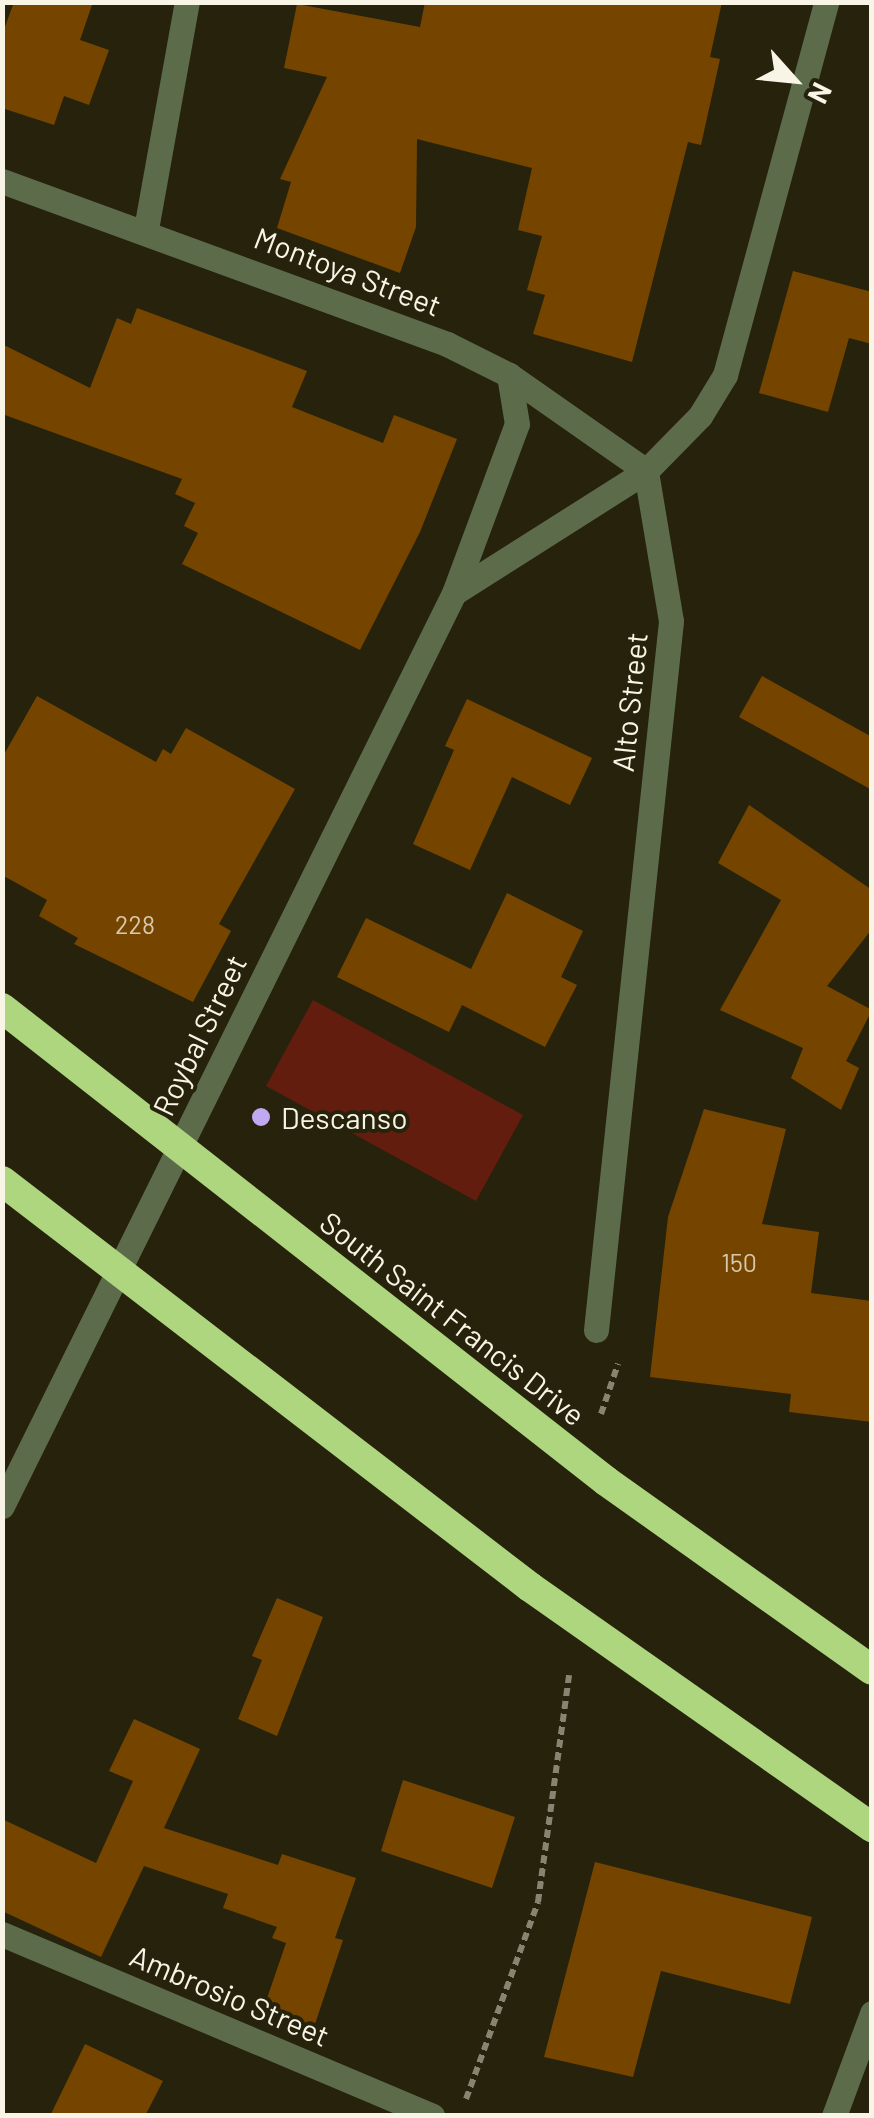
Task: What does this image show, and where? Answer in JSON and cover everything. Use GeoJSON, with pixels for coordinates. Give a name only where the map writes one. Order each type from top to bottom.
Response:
{"type":"FeatureCollection","features":[{"type":"Feature","properties":{"kind":"highway","name":"South Saint Francis Drive"},"geometry":{"type":"LineString","coordinates":[[2,1008],[616,1488],[872,1670]]}},
{"type":"Feature","properties":{"kind":"highway"},"geometry":{"type":"LineString","coordinates":[[2,1181],[530,1587],[872,1827]]}},
{"type":"Feature","properties":{"kind":"street"},"geometry":{"type":"LineString","coordinates":[[146,229],[187,2]]}},
{"type":"Feature","properties":{"kind":"street"},"geometry":{"type":"LineString","coordinates":[[454,592],[646,471],[700,416],[725,375],[826,2]]}},
{"type":"Feature","properties":{"kind":"street","name":"Montoya Street"},"geometry":{"type":"LineString","coordinates":[[2,181],[146,229],[447,344],[509,376],[646,471]]}},
{"type":"Feature","properties":{"kind":"street","name":"Roybal Street"},"geometry":{"type":"LineString","coordinates":[[2,1506],[122,1273],[179,1149],[454,592],[517,424],[509,376]]}},
{"type":"Feature","properties":{"kind":"street","name":"Alto Street"},"geometry":{"type":"LineString","coordinates":[[596,1330],[671,621],[646,471]]}},
{"type":"Feature","properties":{"kind":"street","name":"Ambrosio Street"},"geometry":{"type":"LineString","coordinates":[[2,1934],[432,2116]]}},
{"type":"Feature","properties":{"kind":"street"},"geometry":{"type":"LineString","coordinates":[[834,2116],[872,2012]]}},
{"type":"Feature","properties":{"kind":"path"},"geometry":{"type":"LineString","coordinates":[[601,1414],[616,1380],[621,1343]]}},
{"type":"Feature","properties":{"kind":"path"},"geometry":{"type":"LineString","coordinates":[[460,2116],[538,1902],[569,1676]]}},
{"type":"Feature","properties":{"kind":"shaded area"},"geometry":{"type":"Polygon","coordinates":[[[313,1000],[523,1115],[476,1201],[266,1086],[313,1000]]]}},
{"type":"Feature","properties":{"kind":"building"},"geometry":{"type":"Polygon","coordinates":[[[14,2],[93,2],[80,40],[109,50],[89,105],[64,96],[54,125],[2,108],[2,35],[14,2]]]}},
{"type":"Feature","properties":{"kind":"building"},"geometry":{"type":"Polygon","coordinates":[[[425,2],[722,2],[710,57],[720,59],[701,145],[688,142],[632,362],[533,334],[545,295],[527,290],[542,236],[518,230],[532,168],[417,139],[416,227],[400,273],[277,228],[291,182],[280,179],[327,77],[284,68],[297,4],[420,27],[425,2]]]}},
{"type":"Feature","properties":{"kind":"building"},"geometry":{"type":"Polygon","coordinates":[[[793,271],[872,292],[872,344],[849,338],[828,412],[759,393],[793,271]]]}},
{"type":"Feature","properties":{"kind":"building"},"geometry":{"type":"Polygon","coordinates":[[[137,308],[307,371],[292,407],[383,443],[394,415],[457,439],[420,532],[360,650],[182,564],[198,533],[184,526],[195,503],[175,494],[182,479],[2,414],[2,344],[90,388],[117,318],[131,324],[137,308]]]}},
{"type":"Feature","properties":{"kind":"building"},"geometry":{"type":"Polygon","coordinates":[[[762,676],[872,737],[872,790],[739,717],[762,676]]]}},
{"type":"Feature","properties":{"kind":"building"},"geometry":{"type":"Polygon","coordinates":[[[37,696],[156,762],[163,749],[171,754],[186,728],[295,789],[219,924],[231,931],[193,1002],[74,944],[78,938],[39,916],[47,900],[2,875],[2,758],[37,696]]]}},
{"type":"Feature","properties":{"kind":"building"},"geometry":{"type":"Polygon","coordinates":[[[467,699],[592,758],[570,805],[512,777],[470,870],[413,844],[454,750],[445,746],[467,699]]]}},
{"type":"Feature","properties":{"kind":"building"},"geometry":{"type":"Polygon","coordinates":[[[749,805],[872,890],[872,929],[827,986],[872,1010],[846,1061],[859,1068],[841,1110],[791,1078],[803,1048],[720,1010],[781,900],[718,863],[749,805]]]}},
{"type":"Feature","properties":{"kind":"building"},"geometry":{"type":"Polygon","coordinates":[[[507,893],[583,931],[561,977],[577,985],[545,1047],[462,1005],[449,1032],[337,977],[366,918],[471,969],[507,893]]]}},
{"type":"Feature","properties":{"kind":"building"},"geometry":{"type":"Polygon","coordinates":[[[704,1109],[786,1129],[762,1224],[819,1232],[811,1293],[872,1301],[872,1422],[789,1412],[791,1394],[650,1377],[668,1217],[704,1109]]]}},
{"type":"Feature","properties":{"kind":"building"},"geometry":{"type":"Polygon","coordinates":[[[277,1598],[323,1617],[277,1736],[238,1719],[262,1660],[252,1656],[277,1598]]]}},
{"type":"Feature","properties":{"kind":"building"},"geometry":{"type":"Polygon","coordinates":[[[134,1719],[200,1749],[164,1828],[278,1865],[282,1854],[356,1878],[335,1938],[343,1940],[314,2027],[263,2010],[286,1943],[272,1938],[277,1927],[223,1908],[228,1894],[144,1866],[101,1957],[2,1911],[2,1819],[96,1863],[133,1781],[109,1771],[134,1719]]]}},
{"type":"Feature","properties":{"kind":"building"},"geometry":{"type":"Polygon","coordinates":[[[403,1780],[515,1817],[492,1888],[381,1851],[403,1780]]]}},
{"type":"Feature","properties":{"kind":"building"},"geometry":{"type":"Polygon","coordinates":[[[595,1862],[812,1917],[790,2004],[661,1971],[633,2077],[544,2057],[595,1862]]]}},
{"type":"Feature","properties":{"kind":"building"},"geometry":{"type":"Polygon","coordinates":[[[85,2044],[163,2081],[145,2116],[50,2116],[85,2044]]]}},
{"type":"Feature","properties":{"kind":"place","name":"Descanso"},"geometry":{"type":"Point","coordinates":[261,1117]}}]}
